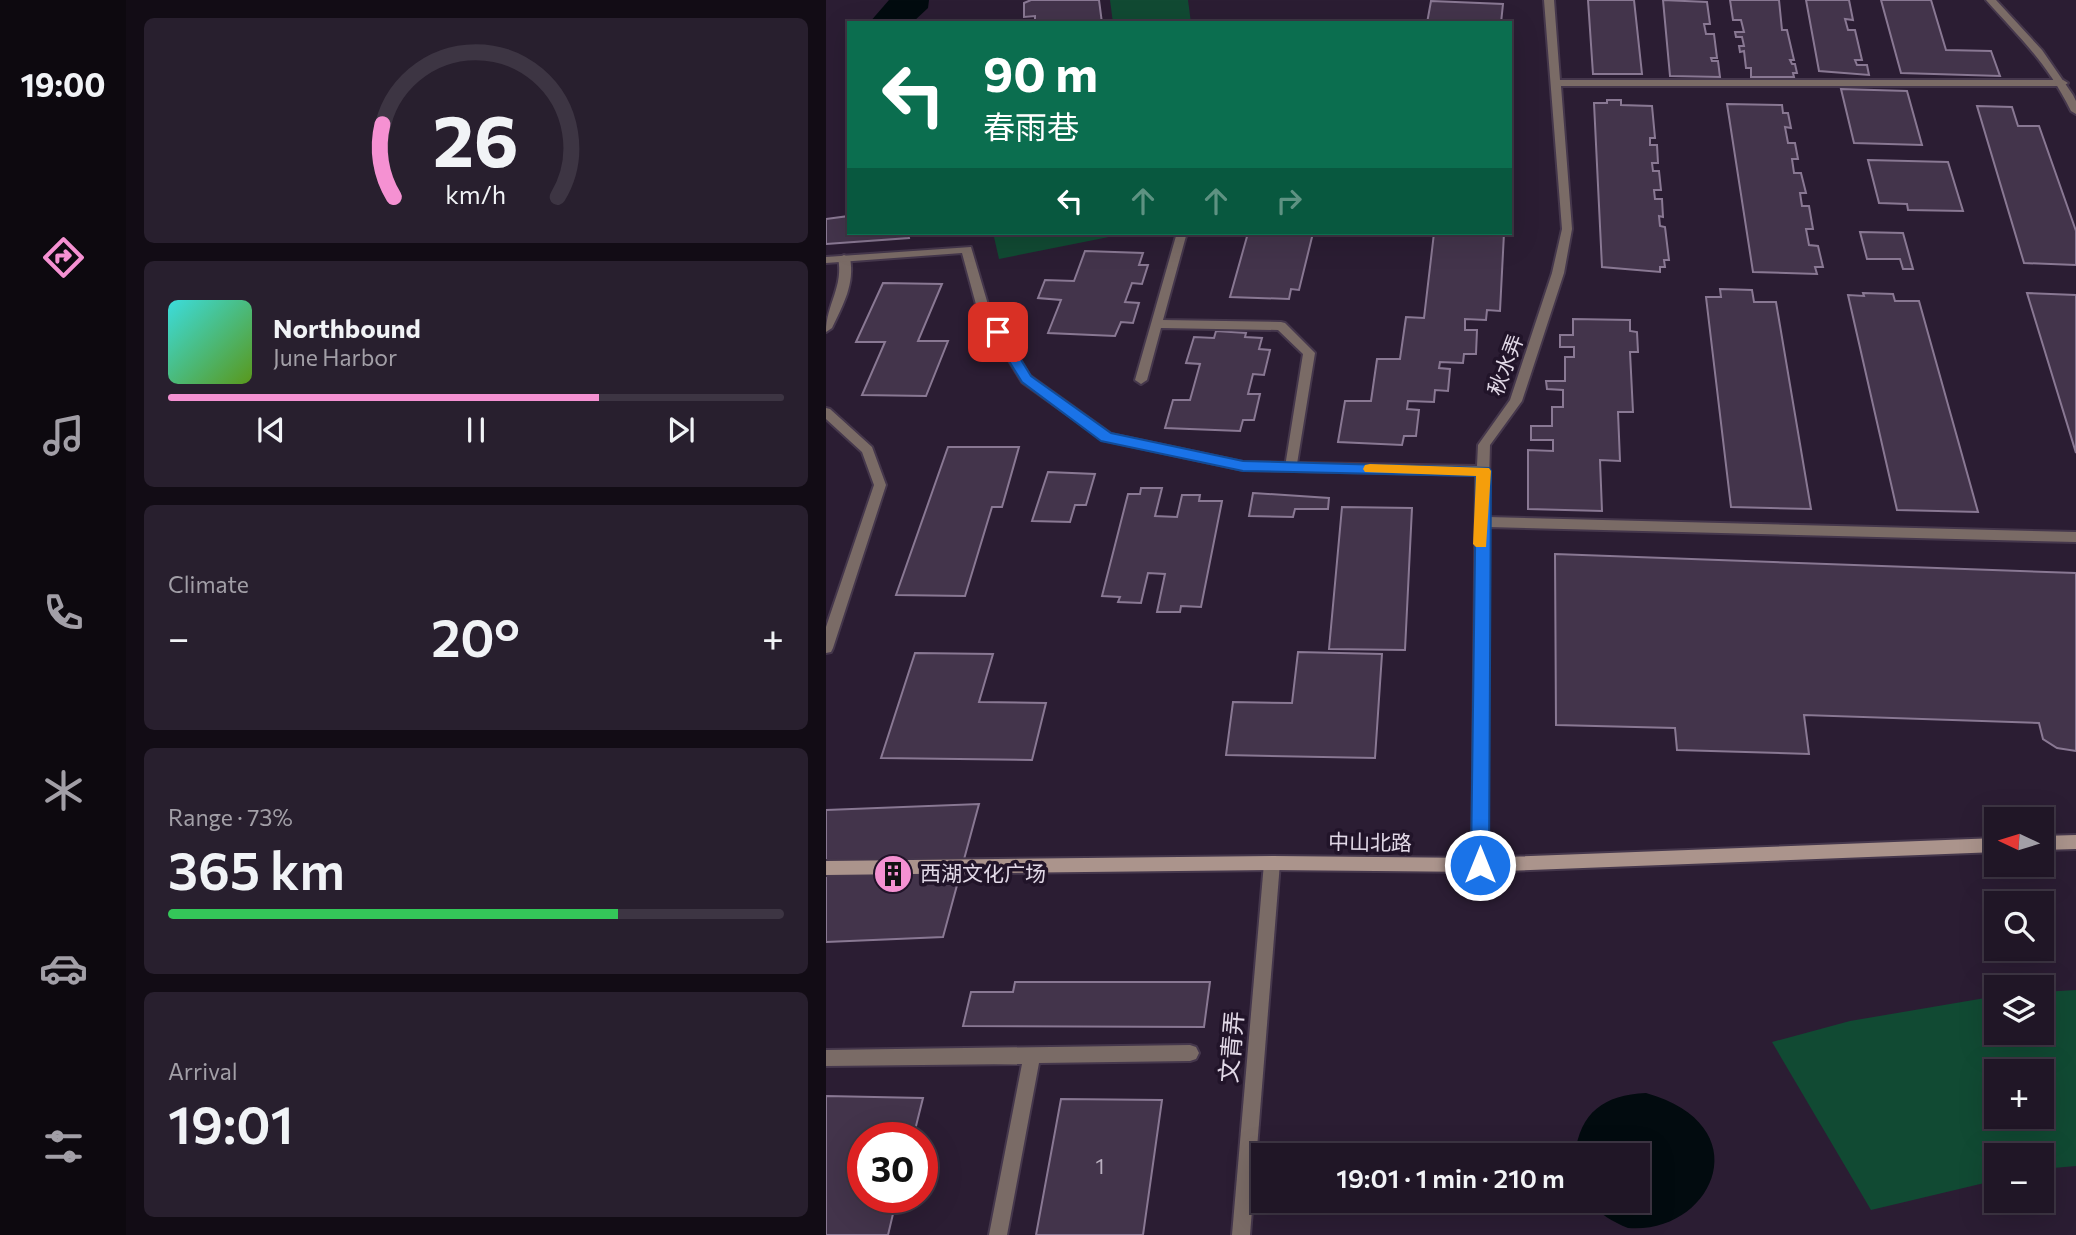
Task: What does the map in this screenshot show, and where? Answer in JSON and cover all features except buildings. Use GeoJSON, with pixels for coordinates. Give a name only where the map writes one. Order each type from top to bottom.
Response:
{"type":"FeatureCollection","features":[{"type":"Feature","properties":{"kind":"main road"},"geometry":{"type":"LineString","coordinates":[[2054,843],[2076,842]]}},
{"type":"Feature","properties":{"kind":"main road","name":"中山北路"},"geometry":{"type":"LineString","coordinates":[[827,870],[1272,863],[1480,865],[1984,846]]}},
{"type":"Feature","properties":{"kind":"street","name":"秋水弄"},"geometry":{"type":"LineString","coordinates":[[1480,865],[1481,522],[1484,445],[1516,401],[1558,273],[1567,229],[1549,0]]}},
{"type":"Feature","properties":{"kind":"street"},"geometry":{"type":"LineString","coordinates":[[1992,0],[2020,28],[2063,83],[2076,111]]}},
{"type":"Feature","properties":{"kind":"street"},"geometry":{"type":"LineString","coordinates":[[1557,83],[2063,83]]}},
{"type":"Feature","properties":{"kind":"street"},"geometry":{"type":"LineString","coordinates":[[1141,380],[1181,236]]}},
{"type":"Feature","properties":{"kind":"street"},"geometry":{"type":"LineString","coordinates":[[826,260],[967,249],[983,308],[1026,379],[1107,437],[1243,466],[1483,471]]}},
{"type":"Feature","properties":{"kind":"street"},"geometry":{"type":"LineString","coordinates":[[826,328],[839,304],[848,271],[844,258]]}},
{"type":"Feature","properties":{"kind":"street"},"geometry":{"type":"LineString","coordinates":[[1156,324],[1281,326],[1309,353],[1291,467]]}},
{"type":"Feature","properties":{"kind":"street"},"geometry":{"type":"LineString","coordinates":[[826,412],[868,450],[880,485],[826,648]]}},
{"type":"Feature","properties":{"kind":"street"},"geometry":{"type":"LineString","coordinates":[[1481,522],[2076,537]]}},
{"type":"Feature","properties":{"kind":"street","name":"文青弄"},"geometry":{"type":"LineString","coordinates":[[1241,1235],[1272,863]]}},
{"type":"Feature","properties":{"kind":"street"},"geometry":{"type":"LineString","coordinates":[[826,1058],[1191,1053]]}},
{"type":"Feature","properties":{"kind":"street"},"geometry":{"type":"LineString","coordinates":[[998,1235],[1032,1056]]}},
{"type":"Feature","properties":{"kind":"green space"},"geometry":{"type":"Polygon","coordinates":[[[1110,0],[1188,0],[1191,21],[1113,21],[1110,0]]]}},
{"type":"Feature","properties":{"kind":"green space"},"geometry":{"type":"Polygon","coordinates":[[[1018,235],[1119,235],[999,259],[994,237],[1018,235]]]}},
{"type":"Feature","properties":{"kind":"green space"},"geometry":{"type":"Polygon","coordinates":[[[2076,990],[2076,1166],[2054,1168],[2054,1143],[1984,1143],[1984,1183],[1871,1210],[1772,1042],[1850,1021],[1984,998],[1984,1045],[2054,1045],[2054,991],[2076,990]]]}},
{"type":"Feature","properties":{"kind":"shaded area"},"geometry":{"type":"Polygon","coordinates":[[[889,0],[929,0],[928,8],[914,21],[871,21],[889,0]]]}},
{"type":"Feature","properties":{"kind":"shaded area"},"geometry":{"type":"Polygon","coordinates":[[[1646,1093],[1682,1109],[1704,1129],[1714,1152],[1712,1176],[1701,1197],[1683,1214],[1658,1226],[1628,1228],[1602,1213],[1650,1213],[1650,1143],[1577,1143],[1582,1127],[1597,1109],[1606,1102],[1631,1094],[1646,1093]]]}},
{"type":"Feature","properties":{"kind":"slow traffic"},"geometry":{"type":"LineString","coordinates":[[1370,469],[1483,471],[1481,544]]}},
{"type":"Feature","properties":{"kind":"place","name":"西湖文化广场"},"geometry":{"type":"Point","coordinates":[893,874]}},
{"type":"Feature","properties":{"kind":"route"},"geometry":{"type":"LineString","coordinates":[[998,332],[1026,379],[1107,437],[1243,466],[1483,471],[1480,865]]}}]}
